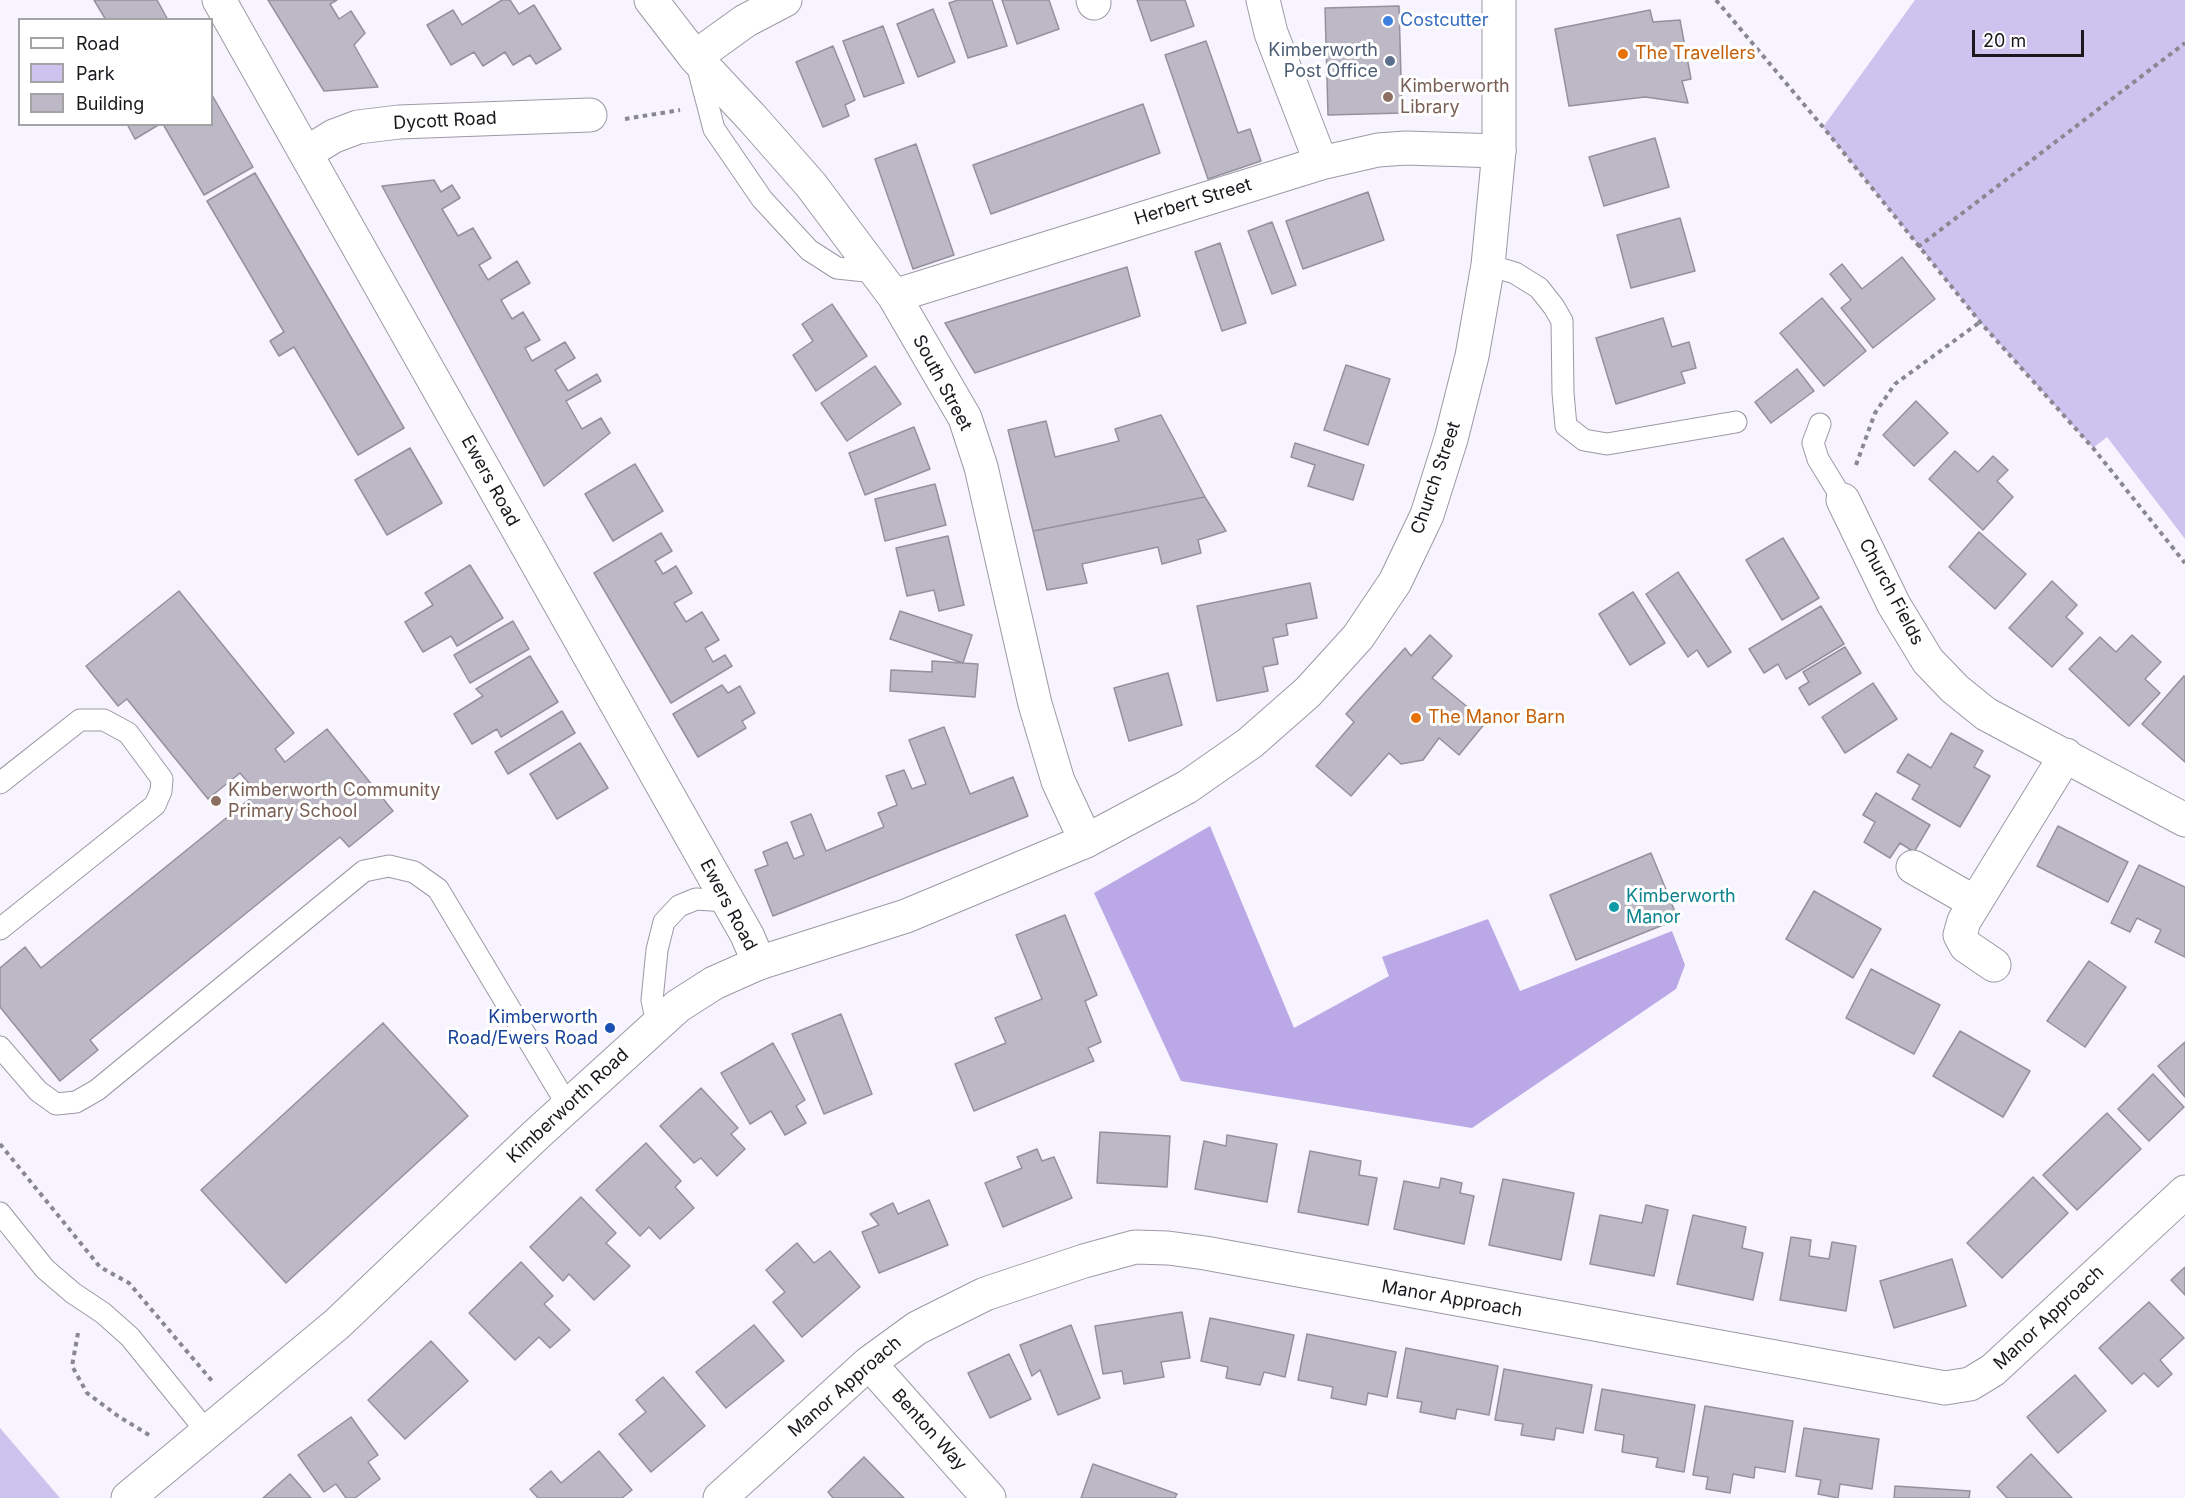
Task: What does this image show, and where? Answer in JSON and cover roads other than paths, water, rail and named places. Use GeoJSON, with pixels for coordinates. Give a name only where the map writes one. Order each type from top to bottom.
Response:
{"type":"FeatureCollection","features":[{"type":"Feature","properties":{"kind":"street","name":"Ewers Road"},"geometry":{"type":"LineString","coordinates":[[219,0],[747,935],[759,963]]}},
{"type":"Feature","properties":{"kind":"street","name":"South Street"},"geometry":{"type":"LineString","coordinates":[[651,0],[695,57],[811,185],[885,284],[965,418],[981,467],[1035,704],[1058,781],[1086,841]]}},
{"type":"Feature","properties":{"kind":"street"},"geometry":{"type":"LineString","coordinates":[[695,57],[745,21],[785,0]]}},
{"type":"Feature","properties":{"kind":"street"},"geometry":{"type":"LineString","coordinates":[[1263,0],[1271,33],[1321,163]]}},
{"type":"Feature","properties":{"kind":"street","name":"Church Street"},"geometry":{"type":"LineString","coordinates":[[1086,841],[1187,787],[1250,743],[1308,692],[1358,637],[1395,582],[1426,515],[1451,439],[1472,356],[1488,265],[1499,151],[1499,0]]}},
{"type":"Feature","properties":{"kind":"street","name":"Dycott Road"},"geometry":{"type":"LineString","coordinates":[[306,153],[334,136],[358,127],[399,122],[590,115]]}},
{"type":"Feature","properties":{"kind":"street","name":"Herbert Street"},"geometry":{"type":"LineString","coordinates":[[885,284],[1321,163],[1378,150],[1406,148],[1499,151]]}},
{"type":"Feature","properties":{"kind":"street","name":"Church Fields"},"geometry":{"type":"LineString","coordinates":[[1843,500],[1894,605],[1928,661],[1955,689],[1986,714],[2185,820]]}},
{"type":"Feature","properties":{"kind":"street"},"geometry":{"type":"LineString","coordinates":[[1994,965],[1966,946],[1960,935],[1964,921],[2066,755]]}},
{"type":"Feature","properties":{"kind":"street","name":"Kimberworth Road"},"geometry":{"type":"LineString","coordinates":[[128,1498],[337,1324],[568,1106],[678,1006],[714,983],[759,963],[906,915],[1086,841]]}},
{"type":"Feature","properties":{"kind":"street"},"geometry":{"type":"LineString","coordinates":[[1913,867],[1974,902]]}},
{"type":"Feature","properties":{"kind":"street","name":"Manor Approach"},"geometry":{"type":"LineString","coordinates":[[720,1498],[868,1363],[917,1328],[985,1294],[1125,1250],[1168,1248],[1945,1388],[1970,1384],[1993,1370],[2185,1192]]}},
{"type":"Feature","properties":{"kind":"street","name":"Benton Way"},"geometry":{"type":"LineString","coordinates":[[868,1363],[989,1498]]}},
{"type":"Feature","properties":{"kind":"lane"},"geometry":{"type":"LineString","coordinates":[[695,57],[714,129],[762,199],[809,250],[837,268],[885,284]]}},
{"type":"Feature","properties":{"kind":"lane"},"geometry":{"type":"LineString","coordinates":[[1488,265],[1515,273],[1539,288],[1562,321],[1566,426],[1584,440],[1607,444],[1736,422]]}},
{"type":"Feature","properties":{"kind":"lane"},"geometry":{"type":"LineString","coordinates":[[1820,424],[1813,443],[1818,459],[1843,500]]}},
{"type":"Feature","properties":{"kind":"lane"},"geometry":{"type":"LineString","coordinates":[[0,783],[80,720],[104,720],[128,733],[162,779],[161,791],[155,805],[0,929]]}},
{"type":"Feature","properties":{"kind":"lane"},"geometry":{"type":"LineString","coordinates":[[0,1047],[38,1091],[56,1104],[76,1102],[97,1090],[364,871],[389,866],[414,872],[438,889],[568,1106]]}},
{"type":"Feature","properties":{"kind":"lane"},"geometry":{"type":"LineString","coordinates":[[657,1024],[652,1000],[657,950],[664,922],[679,906],[696,899],[727,901]]}},
{"type":"Feature","properties":{"kind":"lane"},"geometry":{"type":"LineString","coordinates":[[0,1213],[45,1269],[73,1293],[104,1312],[130,1337],[207,1432]]}},
{"type":"Feature","properties":{"kind":"place","name":"Costcutter"},"geometry":{"type":"Point","coordinates":[1388,21]}},
{"type":"Feature","properties":{"kind":"place","name":"The Travellers"},"geometry":{"type":"Point","coordinates":[1623,54]}},
{"type":"Feature","properties":{"kind":"place","name":"Kimberworth Post Office"},"geometry":{"type":"Point","coordinates":[1390,61]}},
{"type":"Feature","properties":{"kind":"place","name":"Kimberworth Library"},"geometry":{"type":"Point","coordinates":[1388,97]}},
{"type":"Feature","properties":{"kind":"place","name":"The Manor Barn"},"geometry":{"type":"Point","coordinates":[1416,718]}},
{"type":"Feature","properties":{"kind":"place","name":"Kimberworth Community Primary School"},"geometry":{"type":"Point","coordinates":[216,801]}},
{"type":"Feature","properties":{"kind":"place","name":"Kimberworth Manor"},"geometry":{"type":"Point","coordinates":[1614,907]}},
{"type":"Feature","properties":{"kind":"place","name":"Kimberworth Road/Ewers Road"},"geometry":{"type":"Point","coordinates":[610,1028]}}]}
